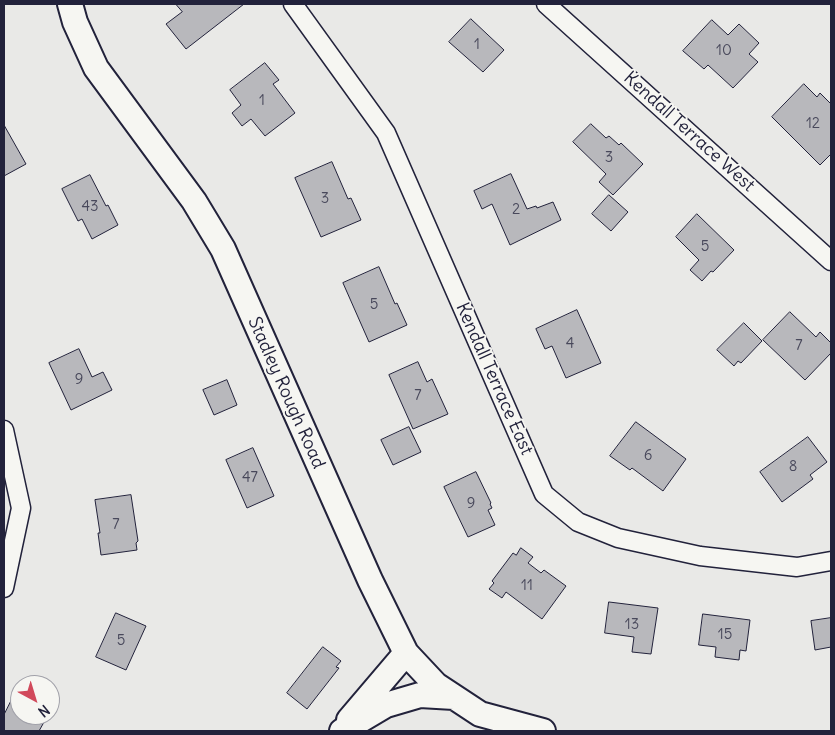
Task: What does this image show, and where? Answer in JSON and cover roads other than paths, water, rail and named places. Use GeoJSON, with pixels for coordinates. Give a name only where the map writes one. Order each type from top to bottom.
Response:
{"type":"FeatureCollection","features":[{"type":"Feature","properties":{"kind":"main road","name":"Stadley Rough Road"},"geometry":{"type":"LineString","coordinates":[[70,4],[75,22],[96,68],[194,201],[222,249],[370,580],[406,653],[436,685],[480,714],[543,731]]}},
{"type":"Feature","properties":{"kind":"main road"},"geometry":{"type":"LineString","coordinates":[[341,731],[406,653]]}},
{"type":"Feature","properties":{"kind":"main road"},"geometry":{"type":"LineString","coordinates":[[341,731],[386,705],[420,695],[454,697]]}},
{"type":"Feature","properties":{"kind":"street","name":"Kendall Terrace East"},"geometry":{"type":"LineString","coordinates":[[292,4],[386,133],[544,494],[578,522],[618,538],[700,556],[739,561],[797,567],[831,561]]}},
{"type":"Feature","properties":{"kind":"street","name":"Kendall Terrace West"},"geometry":{"type":"LineString","coordinates":[[546,4],[831,261]]}},
{"type":"Feature","properties":{"kind":"street"},"geometry":{"type":"LineString","coordinates":[[4,430],[21,508],[4,588]]}}]}
